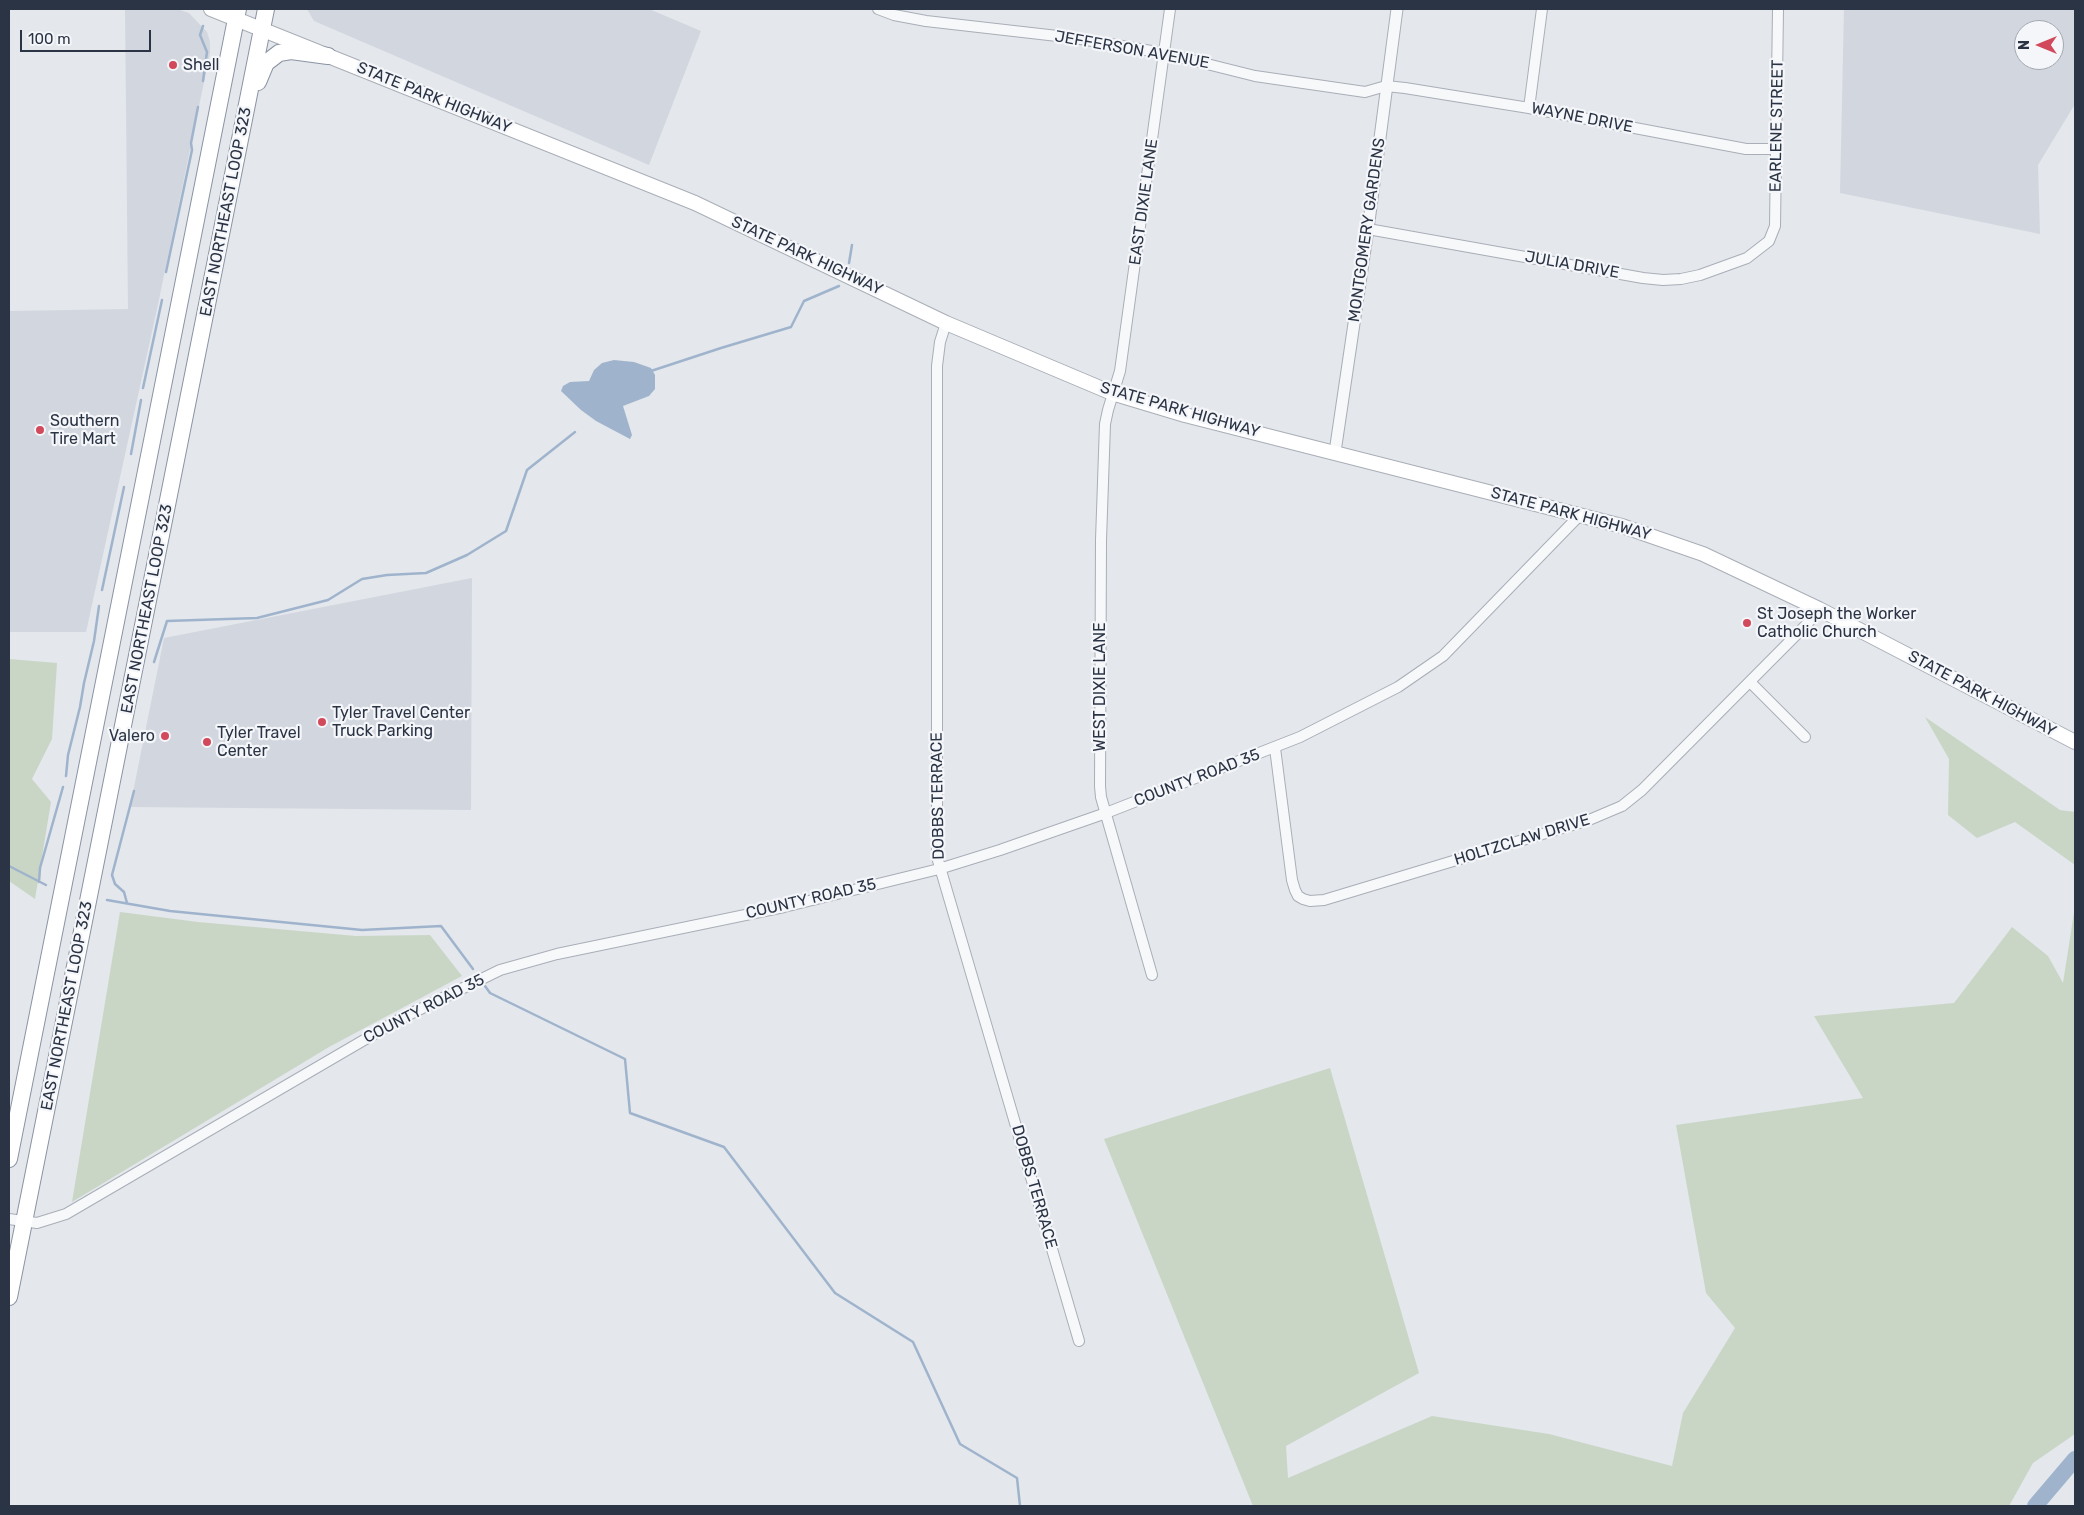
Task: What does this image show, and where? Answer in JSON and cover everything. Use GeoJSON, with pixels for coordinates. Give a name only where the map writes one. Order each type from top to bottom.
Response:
{"type":"FeatureCollection","features":[{"type":"Feature","properties":{"kind":"highway","name":"EAST NORTHEAST LOOP 323"},"geometry":{"type":"LineString","coordinates":[[9,1297],[16,1220],[134,673],[266,9]]}},
{"type":"Feature","properties":{"kind":"highway","name":"EAST NORTHEAST LOOP 323"},"geometry":{"type":"LineString","coordinates":[[9,1159],[237,14]]}},
{"type":"Feature","properties":{"kind":"highway"},"geometry":{"type":"LineString","coordinates":[[246,112],[264,68],[275,55],[291,51],[328,56]]}},
{"type":"Feature","properties":{"kind":"highway"},"geometry":{"type":"LineString","coordinates":[[198,215],[224,221]]}},
{"type":"Feature","properties":{"kind":"highway"},"geometry":{"type":"LineString","coordinates":[[147,469],[173,474]]}},
{"type":"Feature","properties":{"kind":"highway"},"geometry":{"type":"LineString","coordinates":[[108,667],[134,673]]}},
{"type":"Feature","properties":{"kind":"main road","name":"STATE PARK HIGHWAY"},"geometry":{"type":"LineString","coordinates":[[211,9],[237,14],[262,29],[695,203],[946,322],[1112,393],[1185,415],[1622,526],[1703,554],[1818,609],[2075,742]]}},
{"type":"Feature","properties":{"kind":"street","name":"JEFFERSON AVENUE"},"geometry":{"type":"LineString","coordinates":[[878,9],[894,15],[926,21],[1075,38],[1163,52],[1255,76],[1365,92],[1386,86]]}},
{"type":"Feature","properties":{"kind":"street","name":"EAST DIXIE LANE"},"geometry":{"type":"LineString","coordinates":[[1112,393],[1120,371],[1170,9]]}},
{"type":"Feature","properties":{"kind":"street","name":"MONTGOMERY GARDENS"},"geometry":{"type":"LineString","coordinates":[[1334,452],[1368,228],[1397,9]]}},
{"type":"Feature","properties":{"kind":"street"},"geometry":{"type":"LineString","coordinates":[[1529,108],[1542,9]]}},
{"type":"Feature","properties":{"kind":"street","name":"EARLENE STREET"},"geometry":{"type":"LineString","coordinates":[[1769,241],[1775,226],[1776,217],[1778,9]]}},
{"type":"Feature","properties":{"kind":"street","name":"WAYNE DRIVE"},"geometry":{"type":"LineString","coordinates":[[1386,86],[1529,108],[1746,149],[1777,149]]}},
{"type":"Feature","properties":{"kind":"street","name":"JULIA DRIVE"},"geometry":{"type":"LineString","coordinates":[[1368,228],[1663,280],[1681,280],[1747,258],[1769,241]]}},
{"type":"Feature","properties":{"kind":"street","name":"DOBBS TERRACE"},"geometry":{"type":"LineString","coordinates":[[946,322],[940,342],[938,366],[937,846],[939,869],[968,960],[1079,1341]]}},
{"type":"Feature","properties":{"kind":"street","name":"WEST DIXIE LANE"},"geometry":{"type":"LineString","coordinates":[[1112,393],[1105,424],[1101,540],[1100,780],[1106,813],[1152,975]]}},
{"type":"Feature","properties":{"kind":"street","name":"COUNTY ROAD 35"},"geometry":{"type":"LineString","coordinates":[[16,1220],[43,1221],[72,1211],[400,1019],[500,970],[557,954],[784,907],[939,869],[1106,813],[1275,748],[1319,728],[1398,687],[1443,656],[1579,516]]}},
{"type":"Feature","properties":{"kind":"street","name":"HOLTZCLAW DRIVE"},"geometry":{"type":"LineString","coordinates":[[1275,748],[1292,880],[1295,890],[1298,896],[1303,899],[1324,900],[1589,820],[1622,806],[1642,790],[1750,682],[1808,623],[1818,609]]}},
{"type":"Feature","properties":{"kind":"street"},"geometry":{"type":"LineString","coordinates":[[1750,682],[1805,737]]}},
{"type":"Feature","properties":{"kind":"shaded area"},"geometry":{"type":"Polygon","coordinates":[[[125,9],[177,9],[189,13],[207,32],[210,42],[210,53],[157,309],[86,632],[9,632],[9,311],[128,309],[125,9]]]}},
{"type":"Feature","properties":{"kind":"shaded area"},"geometry":{"type":"Polygon","coordinates":[[[307,9],[649,9],[701,31],[649,165],[314,21],[307,9]]]}},
{"type":"Feature","properties":{"kind":"shaded area"},"geometry":{"type":"Polygon","coordinates":[[[1844,9],[2075,9],[2075,104],[2038,165],[2040,234],[1840,193],[1844,9]]]}},
{"type":"Feature","properties":{"kind":"shaded area","name":"Tyler Travel Center"},"geometry":{"type":"Polygon","coordinates":[[[472,578],[471,810],[130,807],[164,638],[472,578]]]}},
{"type":"Feature","properties":{"kind":"green space"},"geometry":{"type":"Polygon","coordinates":[[[9,659],[57,663],[52,739],[32,779],[51,802],[35,899],[9,881],[9,659]]]}},
{"type":"Feature","properties":{"kind":"green space"},"geometry":{"type":"Polygon","coordinates":[[[1925,717],[2060,810],[2075,812],[2075,865],[2015,822],[1977,838],[1948,815],[1949,759],[1925,717]]]}},
{"type":"Feature","properties":{"kind":"green space"},"geometry":{"type":"Polygon","coordinates":[[[2075,906],[2075,1434],[2033,1463],[2009,1506],[1253,1506],[1104,1139],[1330,1068],[1419,1373],[1286,1446],[1288,1478],[1432,1416],[1549,1434],[1672,1466],[1683,1413],[1735,1328],[1706,1293],[1676,1125],[1863,1098],[1814,1016],[1954,1003],[2012,927],[2048,956],[2063,983],[2075,906]]]}},
{"type":"Feature","properties":{"kind":"green space"},"geometry":{"type":"Polygon","coordinates":[[[120,912],[198,922],[356,936],[430,935],[462,976],[329,1047],[72,1202],[120,912]]]}},
{"type":"Feature","properties":{"kind":"water"},"geometry":{"type":"Polygon","coordinates":[[[614,360],[634,362],[651,368],[655,375],[655,389],[649,396],[623,406],[632,435],[630,439],[596,421],[561,391],[563,386],[570,382],[589,381],[594,370],[602,363],[614,360]]]}},
{"type":"Feature","properties":{"kind":"waterway"},"geometry":{"type":"LineString","coordinates":[[203,26],[200,35],[207,52],[203,81]]}},
{"type":"Feature","properties":{"kind":"waterway"},"geometry":{"type":"LineString","coordinates":[[166,272],[192,150],[191,143],[198,107]]}},
{"type":"Feature","properties":{"kind":"waterway"},"geometry":{"type":"LineString","coordinates":[[849,263],[852,245]]}},
{"type":"Feature","properties":{"kind":"waterway"},"geometry":{"type":"LineString","coordinates":[[651,371],[791,327],[804,301],[839,286]]}},
{"type":"Feature","properties":{"kind":"waterway"},"geometry":{"type":"LineString","coordinates":[[143,388],[162,300]]}},
{"type":"Feature","properties":{"kind":"waterway"},"geometry":{"type":"LineString","coordinates":[[131,454],[141,400]]}},
{"type":"Feature","properties":{"kind":"waterway"},"geometry":{"type":"LineString","coordinates":[[154,662],[167,621],[257,618],[328,600],[362,579],[387,575],[426,573],[467,555],[506,531],[527,470],[575,432]]}},
{"type":"Feature","properties":{"kind":"waterway"},"geometry":{"type":"LineString","coordinates":[[102,590],[124,487]]}},
{"type":"Feature","properties":{"kind":"waterway"},"geometry":{"type":"LineString","coordinates":[[66,776],[68,755],[94,641],[99,606]]}},
{"type":"Feature","properties":{"kind":"waterway"},"geometry":{"type":"LineString","coordinates":[[39,882],[40,868],[63,787]]}},
{"type":"Feature","properties":{"kind":"waterway"},"geometry":{"type":"LineString","coordinates":[[127,903],[124,892],[115,884],[112,875],[134,791]]}},
{"type":"Feature","properties":{"kind":"waterway"},"geometry":{"type":"LineString","coordinates":[[9,866],[46,885]]}},
{"type":"Feature","properties":{"kind":"waterway"},"geometry":{"type":"LineString","coordinates":[[107,900],[170,911],[362,930],[441,926],[473,969]]}},
{"type":"Feature","properties":{"kind":"waterway"},"geometry":{"type":"LineString","coordinates":[[485,986],[490,993],[625,1059],[630,1113],[724,1147],[835,1293],[913,1342],[960,1444],[1017,1478],[1020,1506]]}},
{"type":"Feature","properties":{"kind":"waterway"},"geometry":{"type":"LineString","coordinates":[[2035,1506],[2075,1459]]}},
{"type":"Feature","properties":{"kind":"place","name":"Shell"},"geometry":{"type":"Point","coordinates":[173,65]}},
{"type":"Feature","properties":{"kind":"place","name":"Southern Tire Mart"},"geometry":{"type":"Point","coordinates":[40,430]}},
{"type":"Feature","properties":{"kind":"place","name":"St Joseph the Worker Catholic Church"},"geometry":{"type":"Point","coordinates":[1747,623]}},
{"type":"Feature","properties":{"kind":"place","name":"Tyler Travel Center Truck Parking"},"geometry":{"type":"Point","coordinates":[322,722]}},
{"type":"Feature","properties":{"kind":"place","name":"Valero"},"geometry":{"type":"Point","coordinates":[165,736]}},
{"type":"Feature","properties":{"kind":"place","name":"Tyler Travel Center"},"geometry":{"type":"Point","coordinates":[207,742]}}]}
